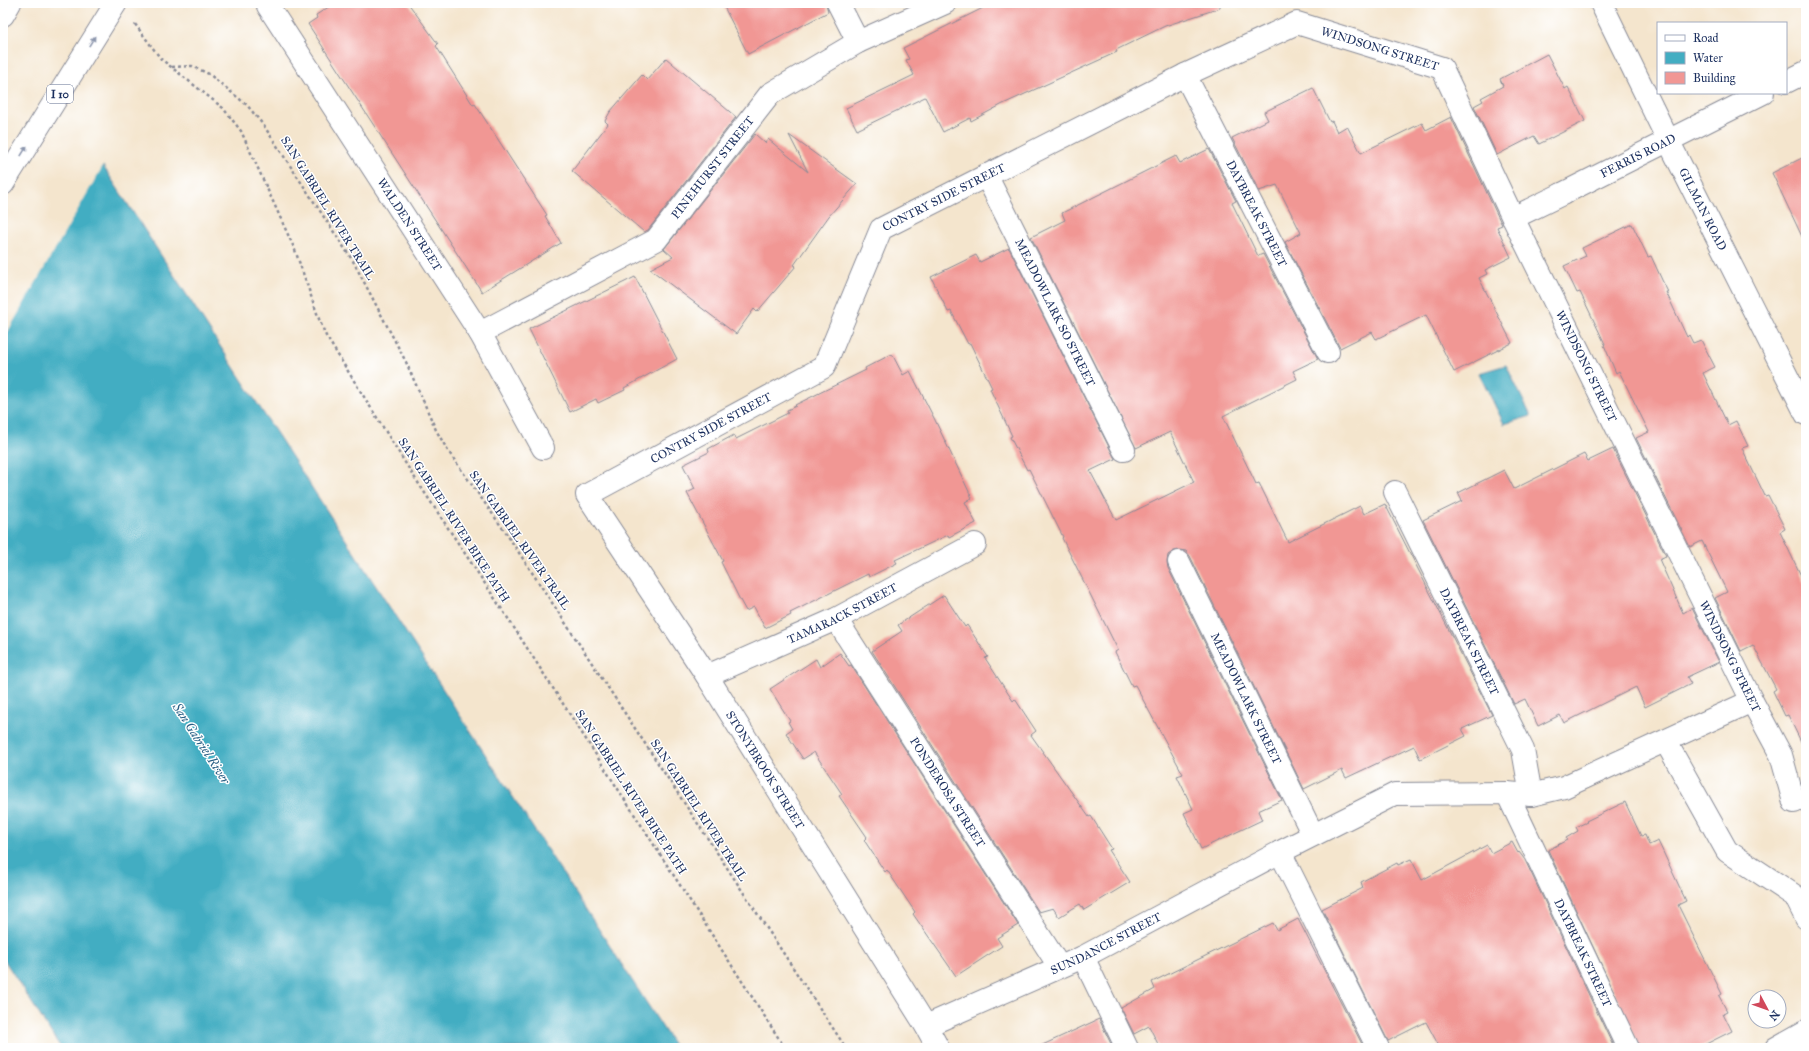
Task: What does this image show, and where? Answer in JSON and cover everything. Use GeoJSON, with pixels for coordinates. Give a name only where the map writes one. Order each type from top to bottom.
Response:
{"type":"FeatureCollection","features":[{"type":"Feature","properties":{"kind":"main road"},"geometry":{"type":"LineString","coordinates":[[3,15],[10,3]]}},
{"type":"Feature","properties":{"kind":"main road","name":"I 10"},"geometry":{"type":"LineString","coordinates":[[3,184],[116,3]]}},
{"type":"Feature","properties":{"kind":"main road"},"geometry":{"type":"LineString","coordinates":[[838,3],[858,42]]}},
{"type":"Feature","properties":{"kind":"main road","name":"PINEHURST STREET"},"geometry":{"type":"LineString","coordinates":[[480,333],[656,240],[770,94],[858,42],[945,3]]}},
{"type":"Feature","properties":{"kind":"main road","name":"GILMAN ROAD"},"geometry":{"type":"LineString","coordinates":[[1601,3],[1806,414]]}},
{"type":"Feature","properties":{"kind":"main road","name":"WALDEN STREET"},"geometry":{"type":"LineString","coordinates":[[269,5],[480,333],[543,448]]}},
{"type":"Feature","properties":{"kind":"main road","name":"CONTRY SIDE STREET"},"geometry":{"type":"LineString","coordinates":[[587,495],[824,366],[881,229],[1186,75],[1297,23]]}},
{"type":"Feature","properties":{"kind":"main road","name":"WINDSONG STREET"},"geometry":{"type":"LineString","coordinates":[[1297,23],[1442,68],[1513,218],[1752,701],[1781,755],[1794,802]]}},
{"type":"Feature","properties":{"kind":"main road"},"geometry":{"type":"LineString","coordinates":[[1787,82],[1806,72]]}},
{"type":"Feature","properties":{"kind":"main road","name":"DAYBREAK STREET"},"geometry":{"type":"LineString","coordinates":[[1186,75],[1328,352]]}},
{"type":"Feature","properties":{"kind":"main road","name":"FERRIS ROAD"},"geometry":{"type":"LineString","coordinates":[[1513,218],[1761,94]]}},
{"type":"Feature","properties":{"kind":"main road","name":"MEADOWLARK SO STREET"},"geometry":{"type":"LineString","coordinates":[[986,175],[1124,450]]}},
{"type":"Feature","properties":{"kind":"main road","name":"DAYBREAK STREET"},"geometry":{"type":"LineString","coordinates":[[1395,492],[1523,750],[1531,795]]}},
{"type":"Feature","properties":{"kind":"main road","name":"STONYBROOK STREET"},"geometry":{"type":"LineString","coordinates":[[587,495],[707,676],[926,1026],[938,1048]]}},
{"type":"Feature","properties":{"kind":"main road","name":"TAMARACK STREET"},"geometry":{"type":"LineString","coordinates":[[707,676],[836,619],[975,544]]}},
{"type":"Feature","properties":{"kind":"main road","name":"MEADOWLARK STREET"},"geometry":{"type":"LineString","coordinates":[[1179,562],[1313,835]]}},
{"type":"Feature","properties":{"kind":"main road","name":"PONDEROSA STREET"},"geometry":{"type":"LineString","coordinates":[[836,619],[1059,966]]}},
{"type":"Feature","properties":{"kind":"main road"},"geometry":{"type":"LineString","coordinates":[[1378,1048],[1280,852],[1395,794],[1531,795],[1564,787],[1666,742],[1752,701]]}},
{"type":"Feature","properties":{"kind":"main road"},"geometry":{"type":"LineString","coordinates":[[1666,742],[1727,851],[1800,893],[1806,918]]}},
{"type":"Feature","properties":{"kind":"main road","name":"DAYBREAK STREET"},"geometry":{"type":"LineString","coordinates":[[1507,794],[1628,1048]]}},
{"type":"Feature","properties":{"kind":"main road","name":"SUNDANCE STREET"},"geometry":{"type":"LineString","coordinates":[[926,1026],[1059,966],[1083,957],[1280,852]]}},
{"type":"Feature","properties":{"kind":"main road"},"geometry":{"type":"LineString","coordinates":[[1083,957],[1127,1048]]}},
{"type":"Feature","properties":{"kind":"main road"},"geometry":{"type":"LineString","coordinates":[[1776,1048],[1806,1031]]}},
{"type":"Feature","properties":{"kind":"path","name":"SAN GABRIEL RIVER BIKE PATH"},"geometry":{"type":"LineString","coordinates":[[134,22],[152,48],[171,67],[223,108],[241,131],[295,250],[319,319],[330,342],[411,472],[509,620],[785,1048]]}},
{"type":"Feature","properties":{"kind":"path","name":"SAN GABRIEL RIVER TRAIL"},"geometry":{"type":"LineString","coordinates":[[171,67],[192,66],[209,74],[247,105],[264,126],[353,261],[384,317],[436,430],[448,451],[506,533],[846,1048]]}},
{"type":"Feature","properties":{"kind":"water","name":"San Gabriel River"},"geometry":{"type":"Polygon","coordinates":[[[3,12],[676,1048],[61,1048],[3,958],[3,12]]]}},
{"type":"Feature","properties":{"kind":"water"},"geometry":{"type":"Polygon","coordinates":[[[1506,365],[1531,416],[1504,424],[1479,373],[1506,365]]]}},
{"type":"Feature","properties":{"kind":"pier"},"geometry":{"type":"Polygon","coordinates":[[[3,10],[104,164],[3,340],[3,10]]]}},
{"type":"Feature","properties":{"kind":"building"},"geometry":{"type":"Polygon","coordinates":[[[335,3],[408,3],[438,44],[436,46],[473,105],[475,104],[547,215],[545,216],[561,243],[482,292],[308,24],[317,18],[316,15],[335,3]]]}},
{"type":"Feature","properties":{"kind":"building"},"geometry":{"type":"Polygon","coordinates":[[[722,3],[826,3],[828,12],[748,54],[722,3]]]}},
{"type":"Feature","properties":{"kind":"building"},"geometry":{"type":"Polygon","coordinates":[[[993,3],[1220,3],[1220,8],[1165,26],[1116,50],[1117,52],[1003,104],[971,121],[970,118],[943,132],[925,97],[857,130],[846,108],[914,75],[906,60],[909,59],[903,48],[993,3]]]}},
{"type":"Feature","properties":{"kind":"building"},"geometry":{"type":"Polygon","coordinates":[[[1547,54],[1565,89],[1568,87],[1585,121],[1539,144],[1534,136],[1497,155],[1474,106],[1483,101],[1481,98],[1503,86],[1500,79],[1547,54]]]}},
{"type":"Feature","properties":{"kind":"building"},"geometry":{"type":"Polygon","coordinates":[[[666,58],[736,117],[648,230],[644,232],[572,171],[608,124],[605,121],[610,112],[642,75],[647,80],[666,58]]]}},
{"type":"Feature","properties":{"kind":"building"},"geometry":{"type":"Polygon","coordinates":[[[1313,88],[1330,122],[1332,121],[1337,132],[1347,126],[1361,153],[1422,123],[1426,130],[1451,117],[1502,225],[1497,227],[1511,257],[1485,270],[1487,274],[1479,278],[1512,343],[1454,372],[1426,315],[1376,339],[1372,332],[1340,348],[1285,242],[1301,233],[1277,185],[1259,191],[1232,138],[1268,120],[1264,112],[1313,88]]]}},
{"type":"Feature","properties":{"kind":"building"},"geometry":{"type":"Polygon","coordinates":[[[755,134],[765,143],[768,139],[808,172],[789,135],[857,184],[829,216],[794,265],[796,266],[757,312],[754,309],[736,334],[650,269],[673,257],[664,249],[755,134]]]}},
{"type":"Feature","properties":{"kind":"building"},"geometry":{"type":"Polygon","coordinates":[[[1209,149],[1236,201],[1232,203],[1258,256],[1263,254],[1318,359],[1293,371],[1297,379],[1223,416],[1256,484],[1259,483],[1288,542],[1360,506],[1364,514],[1385,504],[1492,715],[1462,729],[1466,736],[1420,759],[1414,746],[1346,778],[1342,770],[1304,789],[1190,556],[1186,551],[1174,551],[1168,555],[1168,568],[1282,800],[1258,811],[1262,820],[1201,849],[1184,813],[1193,809],[1177,776],[1183,774],[1135,685],[1132,686],[1115,652],[1118,650],[1062,538],[1063,537],[1029,469],[1027,470],[1010,437],[1012,436],[990,389],[992,388],[970,343],[968,344],[951,311],[948,312],[931,277],[976,255],[980,262],[1009,248],[1115,459],[1090,471],[1116,520],[1194,482],[1170,432],[1136,448],[1031,237],[1065,220],[1062,213],[1176,156],[1180,163],[1209,149]]]}},
{"type":"Feature","properties":{"kind":"building"},"geometry":{"type":"Polygon","coordinates":[[[1806,156],[1806,245],[1772,173],[1806,156]]]}},
{"type":"Feature","properties":{"kind":"building"},"geometry":{"type":"Polygon","coordinates":[[[1632,224],[1648,257],[1651,256],[1687,337],[1689,335],[1693,343],[1701,340],[1715,367],[1703,373],[1728,425],[1736,421],[1748,446],[1742,448],[1765,496],[1768,495],[1785,529],[1780,532],[1806,586],[1806,752],[1788,715],[1785,716],[1773,691],[1776,689],[1753,645],[1741,651],[1715,598],[1727,592],[1702,541],[1690,547],[1636,438],[1649,432],[1619,371],[1616,373],[1604,345],[1605,344],[1580,292],[1577,293],[1564,266],[1586,256],[1582,248],[1632,224]]]}},
{"type":"Feature","properties":{"kind":"building"},"geometry":{"type":"Polygon","coordinates":[[[635,277],[677,359],[624,388],[625,390],[598,403],[596,399],[570,412],[529,329],[635,277]]]}},
{"type":"Feature","properties":{"kind":"building"},"geometry":{"type":"Polygon","coordinates":[[[892,354],[903,375],[910,371],[935,420],[972,498],[965,502],[976,523],[949,537],[948,535],[895,560],[897,563],[869,577],[868,574],[790,613],[791,615],[765,628],[754,607],[746,611],[741,602],[721,562],[723,561],[687,493],[695,489],[683,465],[709,452],[708,449],[734,435],[736,439],[788,413],[787,410],[796,406],[795,405],[866,370],[865,368],[892,354]]]}},
{"type":"Feature","properties":{"kind":"building"},"geometry":{"type":"Polygon","coordinates":[[[1613,449],[1666,556],[1659,559],[1683,613],[1692,608],[1719,662],[1687,677],[1691,684],[1645,707],[1636,687],[1564,723],[1560,715],[1538,726],[1525,699],[1514,704],[1423,520],[1462,501],[1458,493],[1504,470],[1514,489],[1584,454],[1588,461],[1613,449]]]}},
{"type":"Feature","properties":{"kind":"building"},"geometry":{"type":"Polygon","coordinates":[[[944,595],[965,627],[967,625],[988,657],[985,658],[1013,701],[1015,699],[1036,731],[1031,735],[1089,817],[1091,816],[1112,849],[1109,850],[1130,882],[1084,910],[1080,904],[1059,917],[1053,908],[1039,912],[872,651],[902,631],[898,625],[944,595]]]}},
{"type":"Feature","properties":{"kind":"building"},"geometry":{"type":"Polygon","coordinates":[[[840,653],[849,666],[851,665],[1018,925],[997,938],[1002,946],[956,976],[913,914],[915,912],[887,870],[885,872],[864,840],[867,837],[839,796],[842,794],[814,752],[803,759],[786,733],[792,729],[788,722],[790,721],[770,689],[816,659],[820,667],[840,653]]]}},
{"type":"Feature","properties":{"kind":"building"},"geometry":{"type":"Polygon","coordinates":[[[1625,802],[1641,836],[1645,835],[1649,845],[1658,841],[1686,901],[1678,905],[1722,994],[1719,996],[1727,1011],[1723,1013],[1732,1031],[1698,1048],[1640,1048],[1548,850],[1567,840],[1566,838],[1578,831],[1576,827],[1625,802]]]}},
{"type":"Feature","properties":{"kind":"building"},"geometry":{"type":"Polygon","coordinates":[[[1512,842],[1518,853],[1519,852],[1525,860],[1614,1048],[1440,1048],[1426,1022],[1388,1041],[1322,909],[1363,888],[1361,882],[1397,863],[1398,865],[1411,859],[1422,880],[1487,845],[1491,853],[1512,842]]]}},
{"type":"Feature","properties":{"kind":"building"},"geometry":{"type":"Polygon","coordinates":[[[1298,919],[1364,1048],[1160,1048],[1149,1026],[1134,1034],[1121,1008],[1155,989],[1152,982],[1273,923],[1277,930],[1298,919]]]}},
{"type":"Feature","properties":{"kind":"building"},"geometry":{"type":"Polygon","coordinates":[[[1099,1019],[1112,1046],[1108,1048],[1036,1048],[1099,1019]]]}}]}
